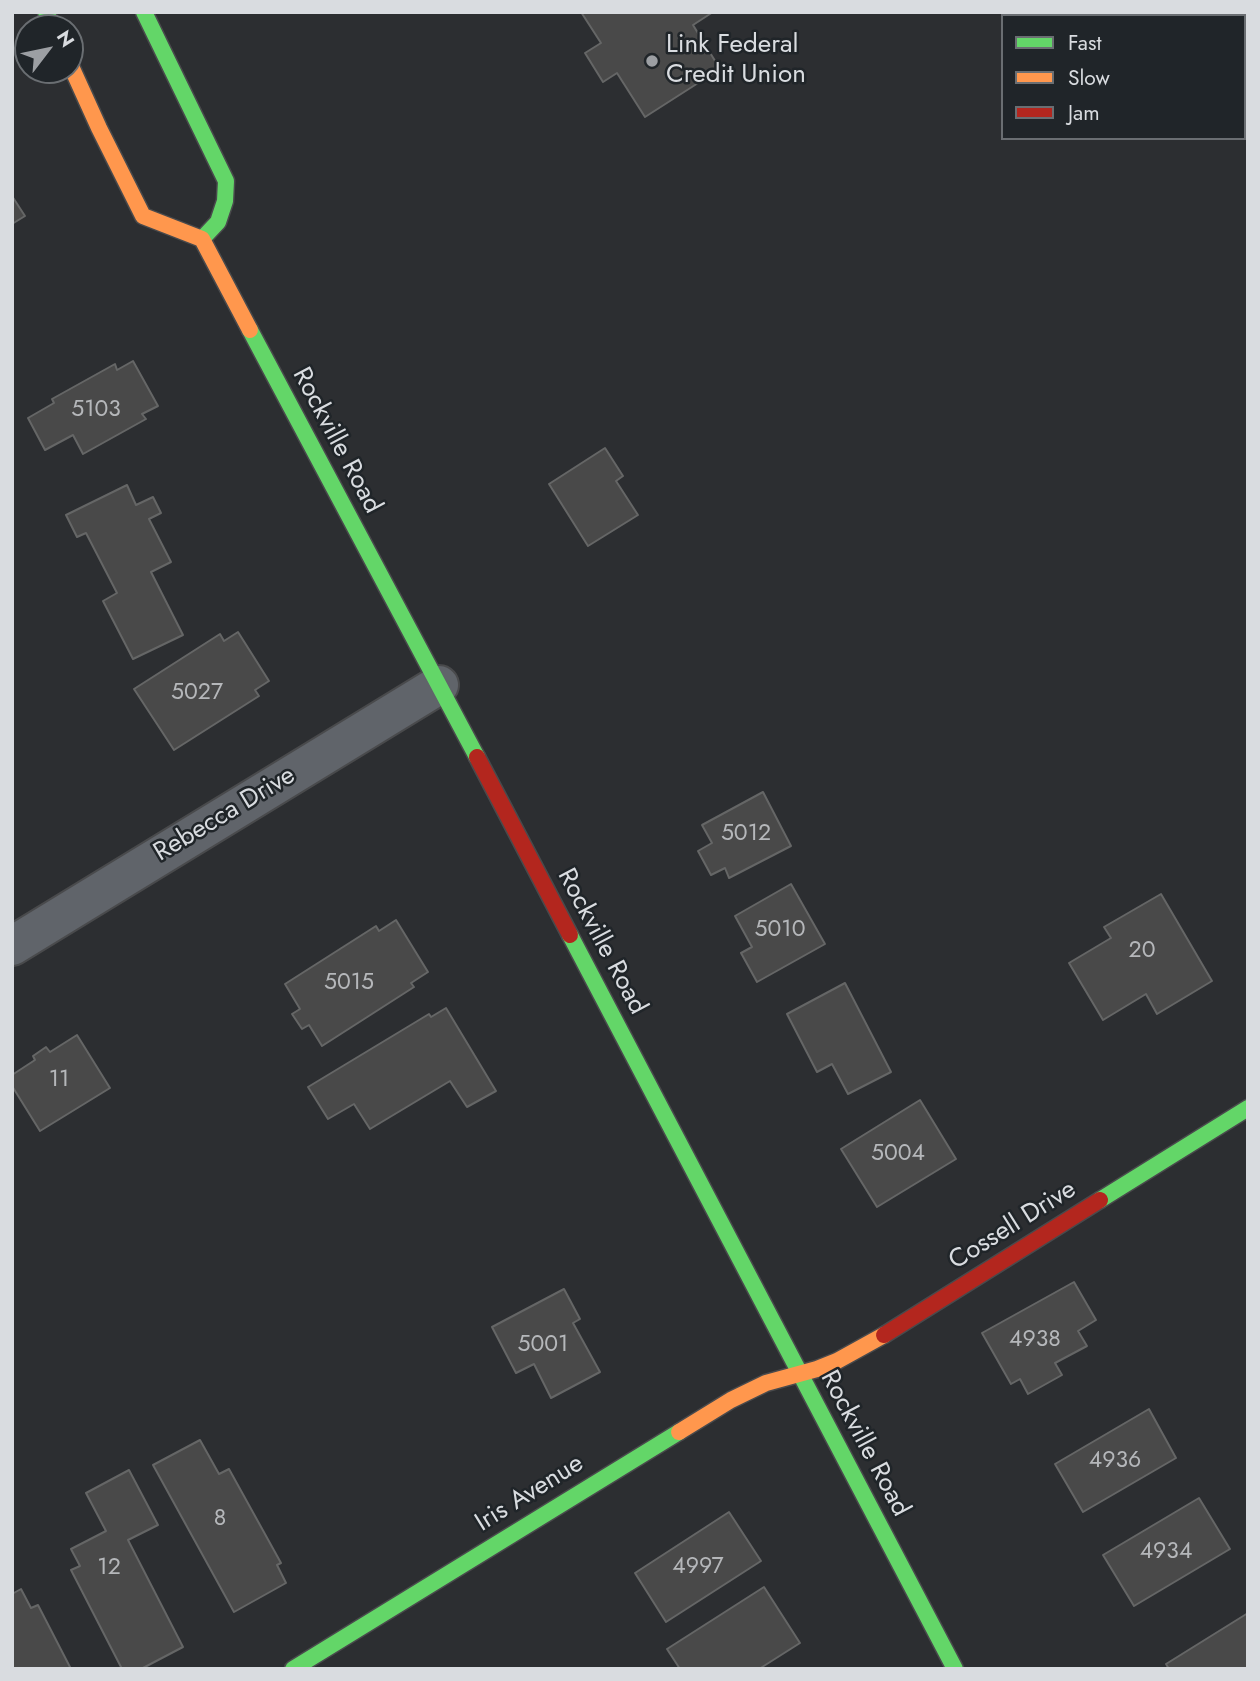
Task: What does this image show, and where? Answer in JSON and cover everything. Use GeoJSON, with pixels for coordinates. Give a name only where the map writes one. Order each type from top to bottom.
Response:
{"type":"FeatureCollection","features":[{"type":"Feature","properties":{"kind":"main road"},"geometry":{"type":"LineString","coordinates":[[79,84],[143,216],[202,239],[218,222],[225,201],[226,181],[144,12]]}},
{"type":"Feature","properties":{"kind":"main road","name":"Rockville Road"},"geometry":{"type":"LineString","coordinates":[[202,239],[955,1669]]}},
{"type":"Feature","properties":{"kind":"main road","name":"Cossell Drive"},"geometry":{"type":"LineString","coordinates":[[799,1373],[837,1361],[872,1343],[1248,1108]]}},
{"type":"Feature","properties":{"kind":"main road","name":"Iris Avenue"},"geometry":{"type":"LineString","coordinates":[[293,1669],[731,1400],[766,1383],[799,1373]]}},
{"type":"Feature","properties":{"kind":"street","name":"Rebecca Drive"},"geometry":{"type":"LineString","coordinates":[[12,946],[439,685]]}},
{"type":"Feature","properties":{"kind":"building","name":"Link Federal Credit Union"},"geometry":{"type":"Polygon","coordinates":[[[581,12],[713,12],[693,25],[720,69],[645,117],[617,73],[603,82],[585,53],[601,43],[581,12]]]}},
{"type":"Feature","properties":{"kind":"building"},"geometry":{"type":"Polygon","coordinates":[[[12,196],[25,216],[12,224],[12,196]]]}},
{"type":"Feature","properties":{"kind":"building"},"geometry":{"type":"Polygon","coordinates":[[[133,361],[158,406],[142,414],[146,419],[83,454],[73,435],[45,450],[28,418],[54,403],[52,399],[115,364],[117,370],[133,361]]]}},
{"type":"Feature","properties":{"kind":"building"},"geometry":{"type":"Polygon","coordinates":[[[605,448],[623,476],[616,481],[638,515],[588,546],[549,484],[605,448]]]}},
{"type":"Feature","properties":{"kind":"building"},"geometry":{"type":"Polygon","coordinates":[[[127,485],[136,505],[153,497],[161,513],[149,519],[171,562],[151,572],[183,635],[133,659],[103,601],[117,593],[86,533],[77,537],[66,515],[127,485]]]}},
{"type":"Feature","properties":{"kind":"building"},"geometry":{"type":"Polygon","coordinates":[[[238,632],[269,681],[255,690],[259,696],[174,750],[134,689],[220,634],[224,641],[238,632]]]}},
{"type":"Feature","properties":{"kind":"building"},"geometry":{"type":"Polygon","coordinates":[[[763,792],[791,846],[729,878],[725,868],[711,875],[698,851],[712,843],[702,825],[763,792]]]}},
{"type":"Feature","properties":{"kind":"building"},"geometry":{"type":"Polygon","coordinates":[[[791,884],[825,944],[757,982],[741,953],[752,947],[735,916],[791,884]]]}},
{"type":"Feature","properties":{"kind":"building"},"geometry":{"type":"Polygon","coordinates":[[[1161,894],[1212,981],[1157,1014],[1146,994],[1103,1020],[1069,963],[1111,938],[1104,927],[1161,894]]]}},
{"type":"Feature","properties":{"kind":"building"},"geometry":{"type":"Polygon","coordinates":[[[396,920],[428,972],[411,983],[414,987],[322,1046],[309,1025],[302,1029],[292,1014],[300,1009],[285,984],[376,926],[379,931],[396,920]]]}},
{"type":"Feature","properties":{"kind":"building"},"geometry":{"type":"Polygon","coordinates":[[[845,983],[891,1072],[848,1094],[832,1064],[817,1072],[787,1014],[845,983]]]}},
{"type":"Feature","properties":{"kind":"building"},"geometry":{"type":"Polygon","coordinates":[[[446,1008],[496,1091],[467,1107],[450,1081],[370,1129],[354,1104],[328,1119],[308,1087],[429,1014],[431,1017],[446,1008]]]}},
{"type":"Feature","properties":{"kind":"building"},"geometry":{"type":"Polygon","coordinates":[[[77,1035],[110,1088],[40,1131],[12,1086],[12,1075],[35,1060],[33,1056],[46,1047],[50,1052],[77,1035]]]}},
{"type":"Feature","properties":{"kind":"building"},"geometry":{"type":"Polygon","coordinates":[[[920,1100],[956,1159],[877,1207],[841,1149],[920,1100]]]}},
{"type":"Feature","properties":{"kind":"building"},"geometry":{"type":"Polygon","coordinates":[[[1074,1282],[1096,1320],[1078,1331],[1087,1346],[1055,1363],[1062,1375],[1028,1394],[1020,1379],[1011,1384],[982,1333],[1074,1282]]]}},
{"type":"Feature","properties":{"kind":"building"},"geometry":{"type":"Polygon","coordinates":[[[564,1289],[580,1319],[573,1323],[600,1372],[551,1398],[534,1364],[516,1373],[492,1327],[564,1289]]]}},
{"type":"Feature","properties":{"kind":"building"},"geometry":{"type":"Polygon","coordinates":[[[1149,1409],[1176,1458],[1083,1512],[1055,1464],[1149,1409]]]}},
{"type":"Feature","properties":{"kind":"building"},"geometry":{"type":"Polygon","coordinates":[[[200,1440],[219,1474],[229,1469],[281,1563],[277,1565],[286,1583],[234,1612],[153,1465],[200,1440]]]}},
{"type":"Feature","properties":{"kind":"building"},"geometry":{"type":"Polygon","coordinates":[[[129,1470],[158,1525],[128,1540],[183,1647],[141,1669],[122,1669],[71,1570],[80,1566],[71,1549],[106,1531],[86,1493],[129,1470]]]}},
{"type":"Feature","properties":{"kind":"building"},"geometry":{"type":"Polygon","coordinates":[[[1199,1498],[1230,1549],[1134,1606],[1103,1555],[1199,1498]]]}},
{"type":"Feature","properties":{"kind":"building"},"geometry":{"type":"Polygon","coordinates":[[[729,1512],[761,1561],[666,1622],[635,1573],[729,1512]]]}},
{"type":"Feature","properties":{"kind":"building"},"geometry":{"type":"Polygon","coordinates":[[[764,1587],[800,1643],[759,1669],[680,1669],[667,1649],[764,1587]]]}},
{"type":"Feature","properties":{"kind":"building"},"geometry":{"type":"Polygon","coordinates":[[[21,1589],[31,1608],[38,1605],[71,1669],[12,1669],[12,1594],[21,1589]]]}},
{"type":"Feature","properties":{"kind":"building"},"geometry":{"type":"Polygon","coordinates":[[[1248,1613],[1248,1669],[1169,1669],[1166,1664],[1248,1613]]]}},
{"type":"Feature","properties":{"kind":"traffic: fast"},"geometry":{"type":"LineString","coordinates":[[144,12],[226,181],[225,201],[218,222],[202,239]]}},
{"type":"Feature","properties":{"kind":"traffic: fast"},"geometry":{"type":"LineString","coordinates":[[250,330],[477,757]]}},
{"type":"Feature","properties":{"kind":"traffic: fast"},"geometry":{"type":"LineString","coordinates":[[570,935],[955,1669]]}},
{"type":"Feature","properties":{"kind":"traffic: fast"},"geometry":{"type":"LineString","coordinates":[[1100,1200],[1248,1108]]}},
{"type":"Feature","properties":{"kind":"traffic: fast"},"geometry":{"type":"LineString","coordinates":[[293,1669],[679,1432]]}},
{"type":"Feature","properties":{"kind":"traffic: slow"},"geometry":{"type":"LineString","coordinates":[[79,84],[143,216],[202,239],[250,330]]}},
{"type":"Feature","properties":{"kind":"traffic: slow"},"geometry":{"type":"LineString","coordinates":[[679,1432],[731,1400],[766,1383],[837,1361],[884,1335]]}},
{"type":"Feature","properties":{"kind":"traffic: jam"},"geometry":{"type":"LineString","coordinates":[[477,757],[570,935]]}},
{"type":"Feature","properties":{"kind":"traffic: jam"},"geometry":{"type":"LineString","coordinates":[[884,1335],[1100,1200]]}},
{"type":"Feature","properties":{"kind":"place","name":"Link Federal Credit Union"},"geometry":{"type":"Point","coordinates":[652,61]}}]}
